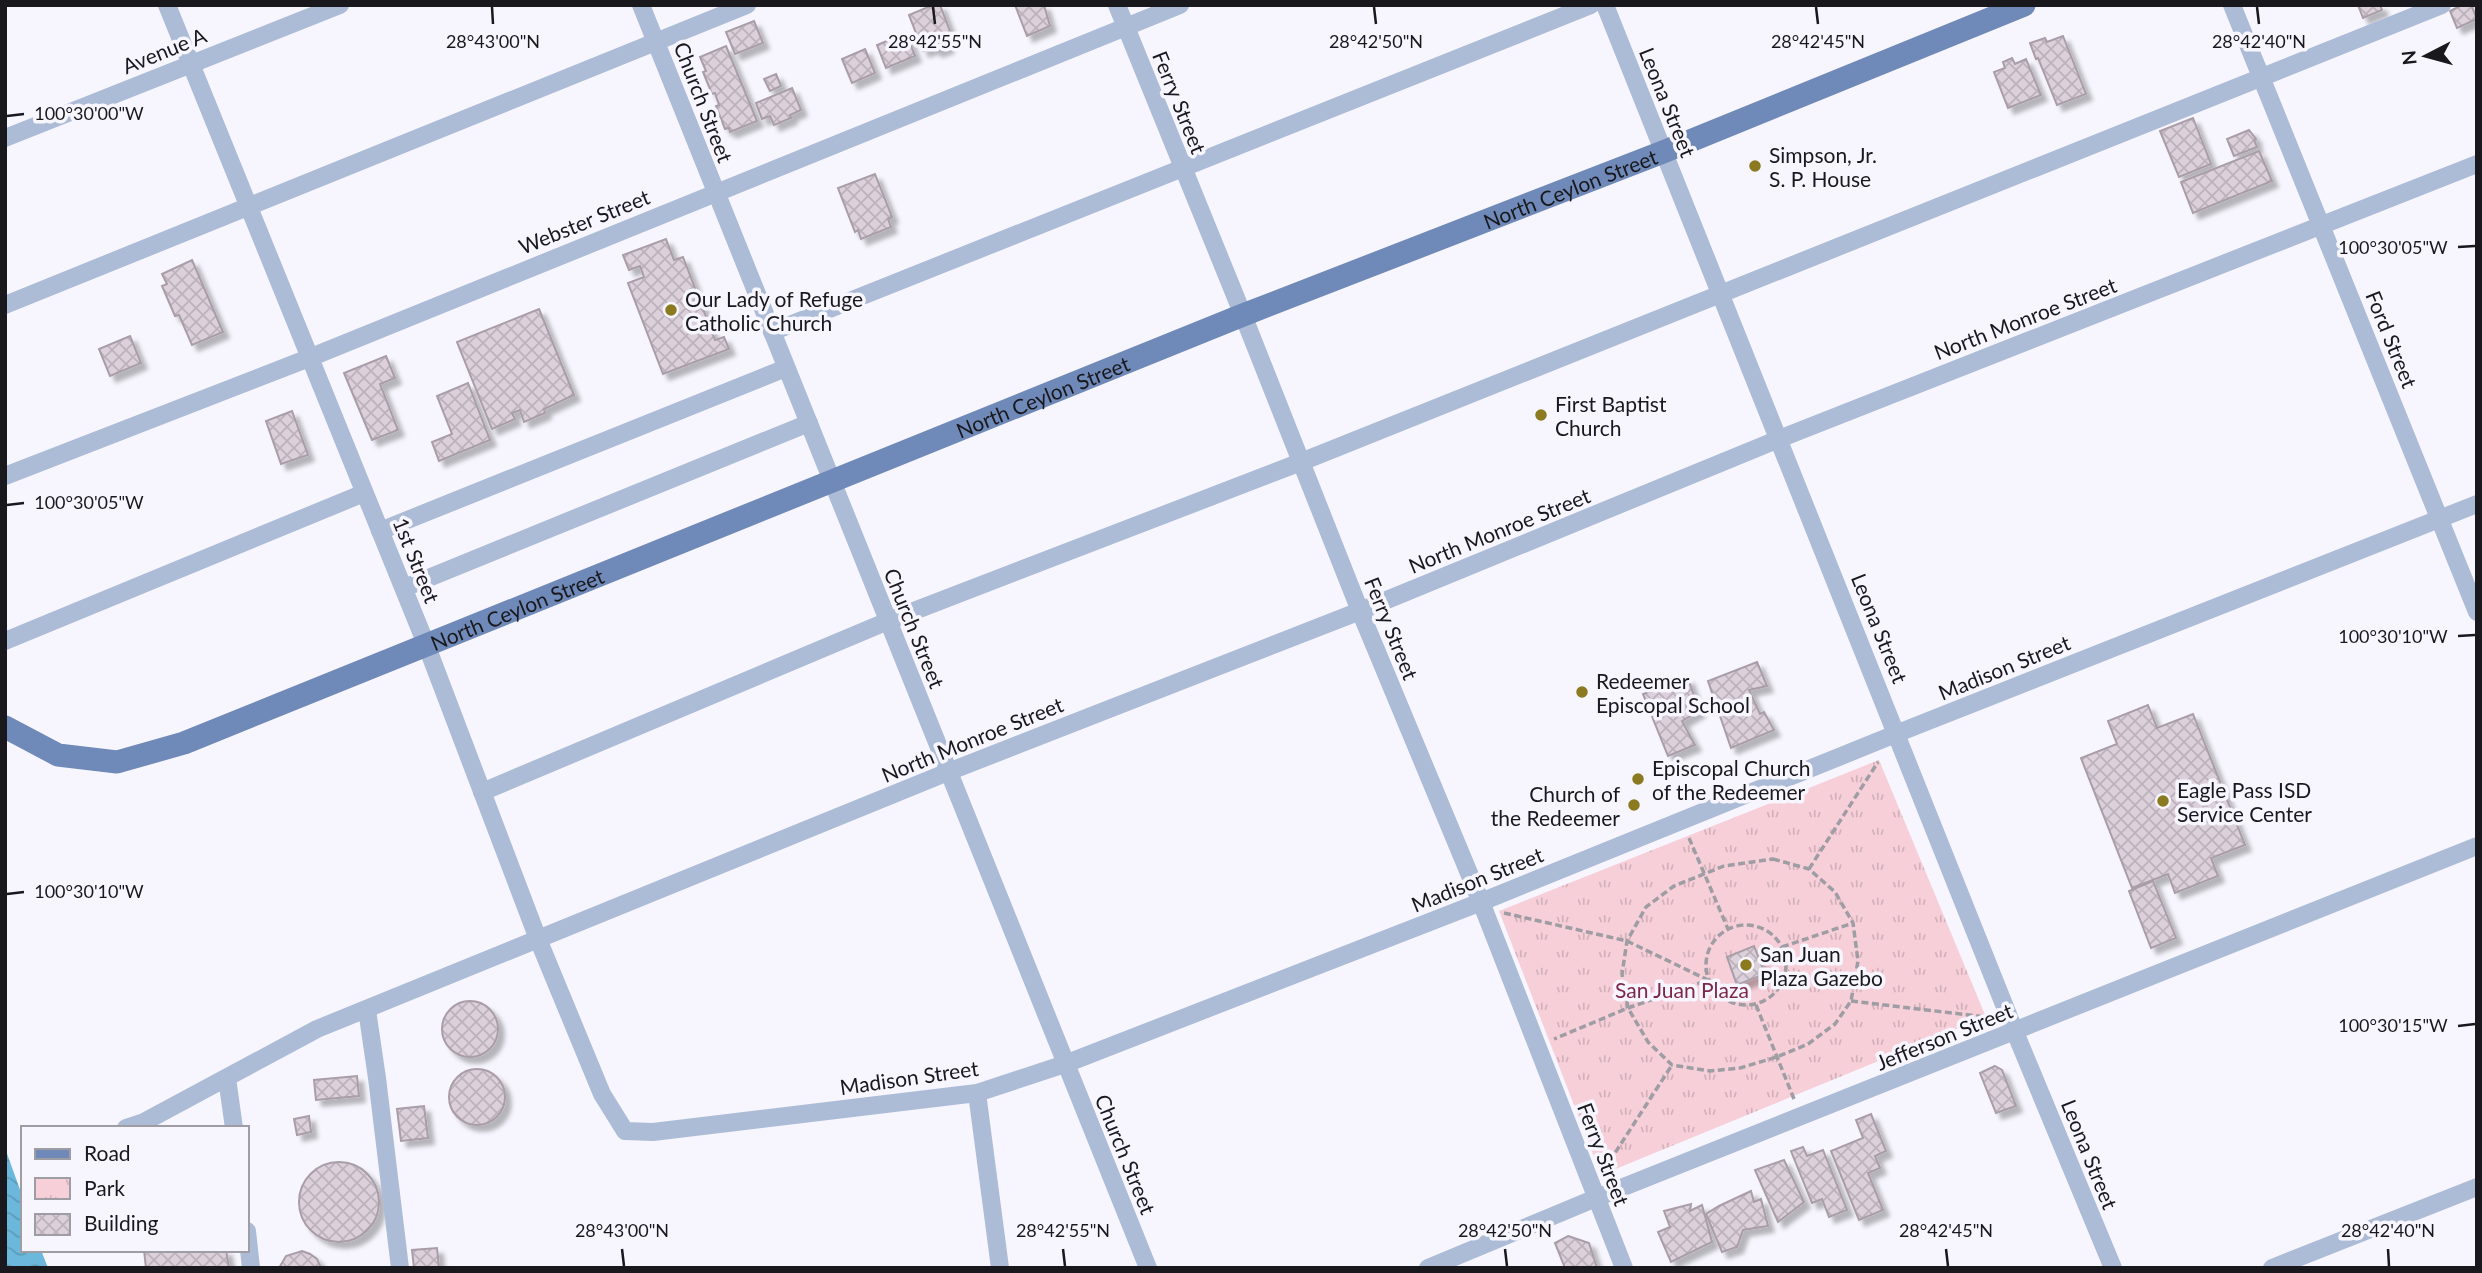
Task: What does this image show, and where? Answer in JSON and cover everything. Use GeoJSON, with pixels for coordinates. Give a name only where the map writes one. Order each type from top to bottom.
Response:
{"type":"FeatureCollection","features":[{"type":"Feature","properties":{"kind":"main road","name":"North Ceylon Street"},"geometry":{"type":"LineString","coordinates":[[5,727],[58,755],[117,762],[184,743],[833,483],[1243,315],[1663,152],[2024,5]]}},
{"type":"Feature","properties":{"kind":"street","name":"1st Street"},"geometry":{"type":"LineString","coordinates":[[167,5],[404,588],[538,939],[602,1094],[625,1132]]}},
{"type":"Feature","properties":{"kind":"street","name":"Avenue A"},"geometry":{"type":"LineString","coordinates":[[5,138],[340,5]]}},
{"type":"Feature","properties":{"kind":"street","name":"Church Street"},"geometry":{"type":"LineString","coordinates":[[641,5],[1148,1268]]}},
{"type":"Feature","properties":{"kind":"street"},"geometry":{"type":"LineString","coordinates":[[5,305],[747,5]]}},
{"type":"Feature","properties":{"kind":"street","name":"Ferry Street"},"geometry":{"type":"LineString","coordinates":[[1117,5],[1360,611],[1481,902],[1624,1268]]}},
{"type":"Feature","properties":{"kind":"street","name":"Webster Street"},"geometry":{"type":"LineString","coordinates":[[5,476],[309,358],[1180,5]]}},
{"type":"Feature","properties":{"kind":"street"},"geometry":{"type":"LineString","coordinates":[[772,332],[1591,5]]}},
{"type":"Feature","properties":{"kind":"street","name":"Leona Street"},"geometry":{"type":"LineString","coordinates":[[1605,5],[1898,733],[2015,1032],[2113,1268]]}},
{"type":"Feature","properties":{"kind":"street","name":"Ford Street"},"geometry":{"type":"LineString","coordinates":[[2232,5],[2477,612]]}},
{"type":"Feature","properties":{"kind":"street"},"geometry":{"type":"LineString","coordinates":[[482,792],[888,621],[1301,462],[2442,5]]}},
{"type":"Feature","properties":{"kind":"street","name":"North Monroe Street"},"geometry":{"type":"LineString","coordinates":[[132,1126],[317,1029],[947,772],[1360,611],[1779,439],[2477,164]]}},
{"type":"Feature","properties":{"kind":"street"},"geometry":{"type":"LineString","coordinates":[[380,531],[786,368]]}},
{"type":"Feature","properties":{"kind":"street"},"geometry":{"type":"LineString","coordinates":[[404,588],[809,423]]}},
{"type":"Feature","properties":{"kind":"street"},"geometry":{"type":"LineString","coordinates":[[5,641],[364,493]]}},
{"type":"Feature","properties":{"kind":"street","name":"Madison Street"},"geometry":{"type":"LineString","coordinates":[[625,1132],[653,1132],[978,1093],[1065,1065],[1481,902],[1898,733],[2477,504]]}},
{"type":"Feature","properties":{"kind":"street","name":"Jefferson Street"},"geometry":{"type":"LineString","coordinates":[[1427,1268],[2477,846]]}},
{"type":"Feature","properties":{"kind":"street"},"geometry":{"type":"LineString","coordinates":[[367,1010],[400,1268]]}},
{"type":"Feature","properties":{"kind":"street"},"geometry":{"type":"LineString","coordinates":[[227,1078],[234,1126]]}},
{"type":"Feature","properties":{"kind":"street"},"geometry":{"type":"LineString","coordinates":[[978,1093],[1000,1268]]}},
{"type":"Feature","properties":{"kind":"street"},"geometry":{"type":"LineString","coordinates":[[2272,1268],[2477,1187]]}},
{"type":"Feature","properties":{"kind":"street"},"geometry":{"type":"LineString","coordinates":[[248,1240],[251,1268]]}},
{"type":"Feature","properties":{"kind":"path"},"geometry":{"type":"LineString","coordinates":[[1809,869],[1879,760]]}},
{"type":"Feature","properties":{"kind":"path"},"geometry":{"type":"LineString","coordinates":[[1682,821],[1728,929]]}},
{"type":"Feature","properties":{"kind":"path"},"geometry":{"type":"LineString","coordinates":[[1773,859],[1809,869],[1835,892],[1853,923],[1858,961],[1851,1001],[1835,1024],[1808,1044],[1740,1068],[1710,1071],[1672,1065],[1648,1042],[1628,1008],[1622,974],[1627,941],[1646,907],[1674,886],[1724,866],[1773,859]]}},
{"type":"Feature","properties":{"kind":"path"},"geometry":{"type":"LineString","coordinates":[[1499,911],[1627,941],[1708,980]]}},
{"type":"Feature","properties":{"kind":"path"},"geometry":{"type":"LineString","coordinates":[[1782,947],[1853,923]]}},
{"type":"Feature","properties":{"kind":"path"},"geometry":{"type":"LineString","coordinates":[[1740,925],[1764,930],[1782,947],[1786,959],[1783,982],[1767,1000],[1744,1006],[1733,1004],[1714,990],[1708,980],[1706,956],[1718,936],[1728,929],[1740,925]]}},
{"type":"Feature","properties":{"kind":"path"},"geometry":{"type":"LineString","coordinates":[[1537,1045],[1628,1008],[1708,980]]}},
{"type":"Feature","properties":{"kind":"path"},"geometry":{"type":"LineString","coordinates":[[1851,1001],[1986,1017]]}},
{"type":"Feature","properties":{"kind":"path"},"geometry":{"type":"LineString","coordinates":[[1756,1004],[1801,1117]]}},
{"type":"Feature","properties":{"kind":"path"},"geometry":{"type":"LineString","coordinates":[[1601,1175],[1672,1065]]}},
{"type":"Feature","properties":{"kind":"green space","name":"San Juan Plaza"},"geometry":{"type":"Polygon","coordinates":[[[1879,760],[1986,1017],[1601,1175],[1499,911],[1879,760]]]}},
{"type":"Feature","properties":{"kind":"water"},"geometry":{"type":"Polygon","coordinates":[[[5,1148],[21,1192],[21,1252],[42,1252],[48,1268],[5,1268],[5,1148]]]}},
{"type":"Feature","properties":{"kind":"building"},"geometry":{"type":"Polygon","coordinates":[[[933,5],[940,5],[953,39],[946,42],[948,47],[936,51],[934,47],[923,51],[909,15],[933,5]]]}},
{"type":"Feature","properties":{"kind":"building"},"geometry":{"type":"Polygon","coordinates":[[[1015,5],[1044,5],[1050,26],[1027,36],[1015,5]]]}},
{"type":"Feature","properties":{"kind":"building"},"geometry":{"type":"Polygon","coordinates":[[[2358,5],[2380,5],[2382,10],[2363,18],[2358,5]]]}},
{"type":"Feature","properties":{"kind":"building"},"geometry":{"type":"Polygon","coordinates":[[[2462,5],[2477,5],[2472,7],[2477,19],[2457,28],[2450,11],[2462,5]]]}},
{"type":"Feature","properties":{"kind":"building"},"geometry":{"type":"Polygon","coordinates":[[[754,21],[763,43],[735,54],[726,32],[754,21]]]}},
{"type":"Feature","properties":{"kind":"building"},"geometry":{"type":"Polygon","coordinates":[[[906,33],[915,56],[886,68],[877,45],[906,33]]]}},
{"type":"Feature","properties":{"kind":"building"},"geometry":{"type":"Polygon","coordinates":[[[2063,36],[2086,94],[2057,105],[2030,43],[2045,38],[2047,42],[2063,36]]]}},
{"type":"Feature","properties":{"kind":"building"},"geometry":{"type":"Polygon","coordinates":[[[726,46],[757,121],[730,132],[729,128],[725,129],[716,106],[719,105],[715,93],[712,94],[700,57],[726,46]]]}},
{"type":"Feature","properties":{"kind":"building"},"geometry":{"type":"Polygon","coordinates":[[[865,49],[875,73],[852,83],[842,59],[865,49]]]}},
{"type":"Feature","properties":{"kind":"building"},"geometry":{"type":"Polygon","coordinates":[[[2012,58],[2015,64],[2026,59],[2041,95],[2008,108],[1994,72],[2005,68],[2003,62],[2012,58]]]}},
{"type":"Feature","properties":{"kind":"building"},"geometry":{"type":"Polygon","coordinates":[[[776,74],[781,86],[770,91],[764,79],[776,74]]]}},
{"type":"Feature","properties":{"kind":"building"},"geometry":{"type":"Polygon","coordinates":[[[792,88],[801,110],[790,115],[791,118],[774,125],[770,116],[762,119],[756,103],[792,88]]]}},
{"type":"Feature","properties":{"kind":"building"},"geometry":{"type":"Polygon","coordinates":[[[2193,118],[2211,164],[2179,177],[2160,131],[2193,118]]]}},
{"type":"Feature","properties":{"kind":"building"},"geometry":{"type":"Polygon","coordinates":[[[2249,130],[2256,139],[2254,140],[2257,147],[2234,156],[2227,139],[2249,130]]]}},
{"type":"Feature","properties":{"kind":"building"},"geometry":{"type":"Polygon","coordinates":[[[2259,151],[2272,181],[2193,213],[2181,182],[2259,151]]]}},
{"type":"Feature","properties":{"kind":"building"},"geometry":{"type":"Polygon","coordinates":[[[875,174],[892,217],[888,219],[891,227],[861,239],[858,230],[855,232],[838,188],[875,174]]]}},
{"type":"Feature","properties":{"kind":"building","name":"Our Lady of Refuge Catholic Church"},"geometry":{"type":"Polygon","coordinates":[[[666,239],[674,260],[683,257],[715,340],[724,337],[729,349],[663,374],[628,283],[644,277],[640,266],[629,270],[623,255],[666,239]]]}},
{"type":"Feature","properties":{"kind":"building"},"geometry":{"type":"Polygon","coordinates":[[[192,260],[223,332],[192,345],[162,286],[167,284],[162,274],[192,260]]]}},
{"type":"Feature","properties":{"kind":"building"},"geometry":{"type":"Polygon","coordinates":[[[539,309],[574,395],[524,422],[520,410],[512,413],[515,419],[492,429],[457,342],[539,309]]]}},
{"type":"Feature","properties":{"kind":"building"},"geometry":{"type":"Polygon","coordinates":[[[130,336],[141,363],[110,376],[99,349],[130,336]]]}},
{"type":"Feature","properties":{"kind":"building"},"geometry":{"type":"Polygon","coordinates":[[[386,356],[395,378],[380,384],[398,430],[372,440],[344,373],[386,356]]]}},
{"type":"Feature","properties":{"kind":"building"},"geometry":{"type":"Polygon","coordinates":[[[468,383],[490,440],[439,461],[432,442],[452,434],[437,396],[468,383]]]}},
{"type":"Feature","properties":{"kind":"building"},"geometry":{"type":"Polygon","coordinates":[[[292,411],[308,455],[281,464],[266,421],[292,411]]]}},
{"type":"Feature","properties":{"kind":"building"},"geometry":{"type":"Polygon","coordinates":[[[1757,662],[1767,686],[1749,690],[1760,714],[1764,712],[1774,730],[1731,748],[1708,681],[1757,662]]]}},
{"type":"Feature","properties":{"kind":"building"},"geometry":{"type":"Polygon","coordinates":[[[1688,678],[1699,711],[1682,721],[1695,745],[1668,756],[1643,694],[1688,678]]]}},
{"type":"Feature","properties":{"kind":"building","name":"Eagle Pass ISD Service Center"},"geometry":{"type":"Polygon","coordinates":[[[2148,705],[2157,728],[2193,714],[2245,845],[2211,858],[2218,876],[2175,893],[2168,874],[2132,888],[2081,758],[2117,744],[2108,721],[2148,705]]]}},
{"type":"Feature","properties":{"kind":"building"},"geometry":{"type":"Polygon","coordinates":[[[2153,881],[2176,938],[2151,948],[2129,891],[2153,881]]]}},
{"type":"Feature","properties":{"kind":"building","name":"San Juan Plaza Gazebo"},"geometry":{"type":"Polygon","coordinates":[[[1754,946],[1765,974],[1737,985],[1727,957],[1754,946]]]}},
{"type":"Feature","properties":{"kind":"building"},"geometry":{"type":"Polygon","coordinates":[[[464,1001],[476,1001],[486,1005],[494,1013],[498,1029],[494,1045],[486,1053],[476,1057],[464,1057],[454,1053],[446,1045],[442,1035],[442,1023],[446,1013],[454,1005],[464,1001]]]}},
{"type":"Feature","properties":{"kind":"building"},"geometry":{"type":"Polygon","coordinates":[[[1995,1066],[2002,1070],[2016,1106],[1996,1113],[1980,1073],[1995,1066]]]}},
{"type":"Feature","properties":{"kind":"building"},"geometry":{"type":"Polygon","coordinates":[[[471,1069],[483,1069],[493,1073],[501,1081],[505,1097],[501,1113],[493,1121],[483,1125],[471,1125],[461,1121],[453,1113],[449,1103],[449,1091],[453,1081],[461,1073],[471,1069]]]}},
{"type":"Feature","properties":{"kind":"building"},"geometry":{"type":"Polygon","coordinates":[[[357,1076],[359,1096],[316,1100],[314,1080],[357,1076]]]}},
{"type":"Feature","properties":{"kind":"building"},"geometry":{"type":"Polygon","coordinates":[[[424,1106],[428,1138],[401,1141],[397,1109],[424,1106]]]}},
{"type":"Feature","properties":{"kind":"building"},"geometry":{"type":"Polygon","coordinates":[[[1871,1114],[1886,1151],[1875,1156],[1880,1168],[1868,1173],[1883,1210],[1859,1220],[1831,1151],[1863,1138],[1856,1120],[1871,1114]]]}},
{"type":"Feature","properties":{"kind":"building"},"geometry":{"type":"Polygon","coordinates":[[[309,1116],[311,1132],[297,1135],[294,1119],[309,1116]]]}},
{"type":"Feature","properties":{"kind":"building"},"geometry":{"type":"Polygon","coordinates":[[[1803,1147],[1807,1156],[1823,1150],[1847,1210],[1829,1217],[1822,1199],[1812,1203],[1791,1151],[1803,1147]]]}},
{"type":"Feature","properties":{"kind":"building"},"geometry":{"type":"Polygon","coordinates":[[[1784,1160],[1804,1202],[1778,1222],[1755,1170],[1784,1160]]]}},
{"type":"Feature","properties":{"kind":"building"},"geometry":{"type":"Polygon","coordinates":[[[331,1162],[347,1162],[368,1173],[379,1194],[379,1210],[368,1231],[347,1242],[331,1242],[317,1236],[305,1224],[299,1210],[299,1194],[305,1180],[317,1168],[331,1162]]]}},
{"type":"Feature","properties":{"kind":"building"},"geometry":{"type":"Polygon","coordinates":[[[1751,1191],[1754,1202],[1761,1199],[1768,1226],[1743,1230],[1737,1247],[1722,1252],[1706,1214],[1751,1191]]]}},
{"type":"Feature","properties":{"kind":"building"},"geometry":{"type":"Polygon","coordinates":[[[1691,1204],[1690,1211],[1702,1205],[1712,1242],[1671,1262],[1658,1232],[1670,1227],[1664,1211],[1691,1204]]]}},
{"type":"Feature","properties":{"kind":"building"},"geometry":{"type":"Polygon","coordinates":[[[1568,1236],[1589,1243],[1597,1268],[1565,1268],[1555,1243],[1568,1236]]]}},
{"type":"Feature","properties":{"kind":"building"},"geometry":{"type":"Polygon","coordinates":[[[437,1248],[439,1268],[414,1268],[412,1250],[437,1248]]]}},
{"type":"Feature","properties":{"kind":"building"},"geometry":{"type":"Polygon","coordinates":[[[302,1251],[317,1259],[321,1268],[279,1268],[286,1256],[302,1251]]]}},
{"type":"Feature","properties":{"kind":"building"},"geometry":{"type":"Polygon","coordinates":[[[144,1252],[226,1252],[229,1268],[146,1268],[144,1252]]]}},
{"type":"Feature","properties":{"kind":"place","name":"Simpson, Jr. S. P. House"},"geometry":{"type":"Point","coordinates":[1755,166]}},
{"type":"Feature","properties":{"kind":"place","name":"Our Lady of Refuge Catholic Church"},"geometry":{"type":"Point","coordinates":[671,310]}},
{"type":"Feature","properties":{"kind":"place","name":"First Baptist Church"},"geometry":{"type":"Point","coordinates":[1541,415]}},
{"type":"Feature","properties":{"kind":"place","name":"Redeemer Episcopal School"},"geometry":{"type":"Point","coordinates":[1582,692]}},
{"type":"Feature","properties":{"kind":"place","name":"Episcopal Church of the Redeemer"},"geometry":{"type":"Point","coordinates":[1638,779]}},
{"type":"Feature","properties":{"kind":"place","name":"Eagle Pass ISD Service Center"},"geometry":{"type":"Point","coordinates":[2163,801]}},
{"type":"Feature","properties":{"kind":"place","name":"Church of the Redeemer"},"geometry":{"type":"Point","coordinates":[1634,805]}},
{"type":"Feature","properties":{"kind":"place","name":"San Juan Plaza Gazebo"},"geometry":{"type":"Point","coordinates":[1746,965]}}]}
